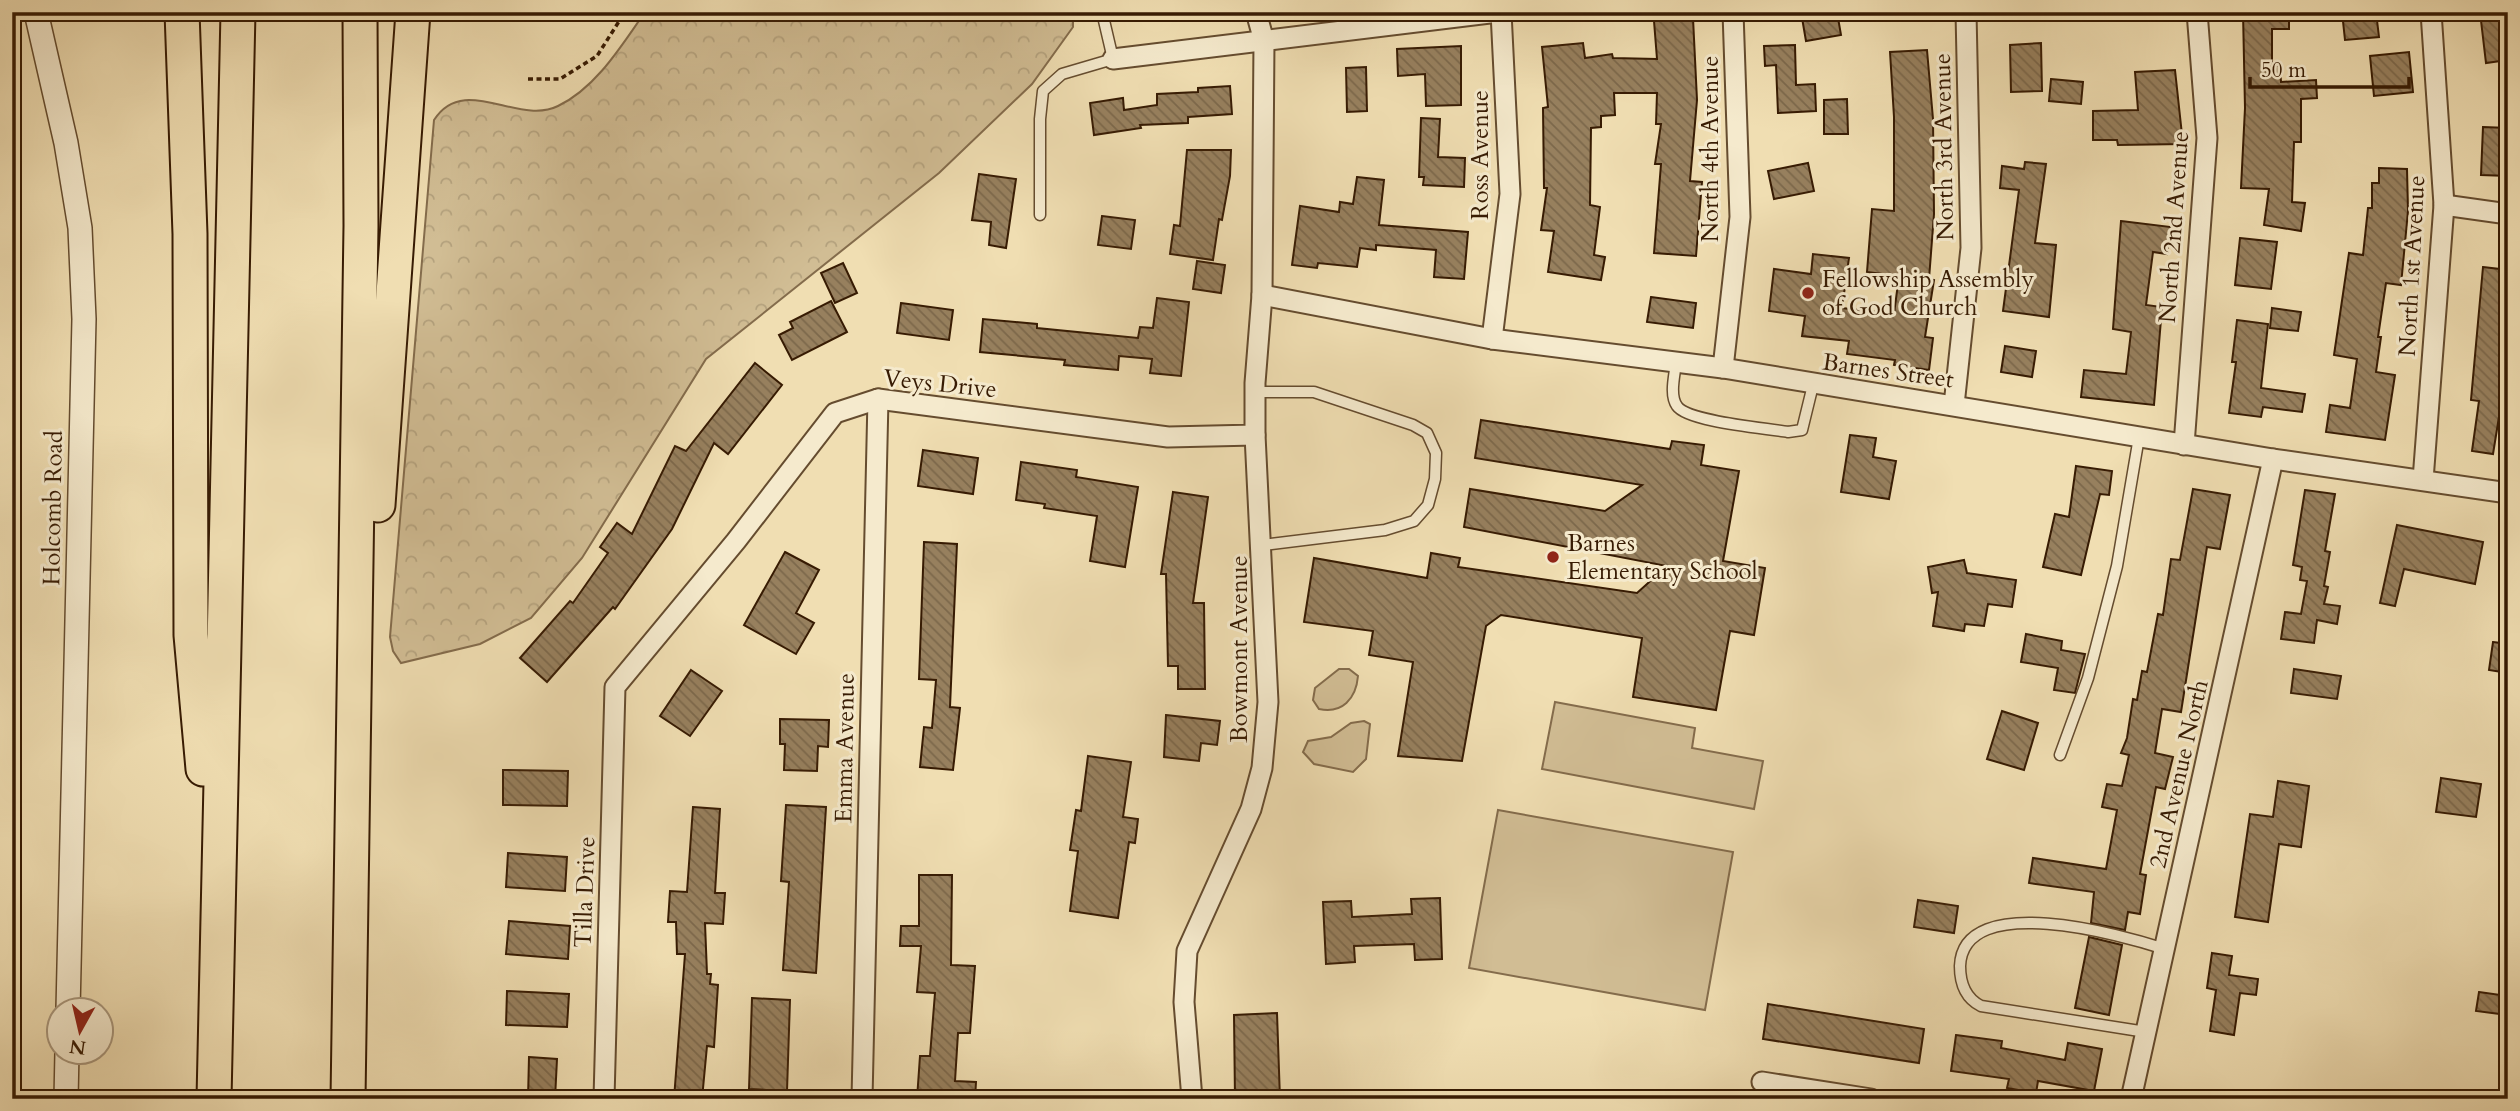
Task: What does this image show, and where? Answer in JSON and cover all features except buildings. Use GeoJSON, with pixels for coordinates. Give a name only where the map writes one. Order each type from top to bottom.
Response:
{"type":"FeatureCollection","features":[{"type":"Feature","properties":{"kind":"highway"},"geometry":{"type":"LineString","coordinates":[[182,12],[190,234],[191,635],[217,931]]}},
{"type":"Feature","properties":{"kind":"highway"},"geometry":{"type":"LineString","coordinates":[[214,1099],[238,12]]}},
{"type":"Feature","properties":{"kind":"highway"},"geometry":{"type":"LineString","coordinates":[[348,1099],[361,226],[360,12]]}},
{"type":"Feature","properties":{"kind":"highway"},"geometry":{"type":"LineString","coordinates":[[353,807],[413,12]]}},
{"type":"Feature","properties":{"kind":"street","name":"Holcomb Road"},"geometry":{"type":"LineString","coordinates":[[36,12],[66,143],[80,228],[84,319],[68,996]]}},
{"type":"Feature","properties":{"kind":"street"},"geometry":{"type":"LineString","coordinates":[[1255,435],[1255,388],[1262,295],[1264,41],[1256,12]]}},
{"type":"Feature","properties":{"kind":"street"},"geometry":{"type":"LineString","coordinates":[[1113,59],[1499,12]]}},
{"type":"Feature","properties":{"kind":"street","name":"Ross Avenue"},"geometry":{"type":"LineString","coordinates":[[1492,339],[1510,194],[1499,12]]}},
{"type":"Feature","properties":{"kind":"street","name":"North 4th Avenue"},"geometry":{"type":"LineString","coordinates":[[1723,368],[1740,217],[1733,12]]}},
{"type":"Feature","properties":{"kind":"street","name":"North 3rd Avenue"},"geometry":{"type":"LineString","coordinates":[[1954,405],[1971,248],[1966,12]]}},
{"type":"Feature","properties":{"kind":"street","name":"North 2nd Avenue"},"geometry":{"type":"LineString","coordinates":[[2184,444],[2207,138],[2197,12]]}},
{"type":"Feature","properties":{"kind":"street","name":"North 1st Avenue"},"geometry":{"type":"LineString","coordinates":[[2423,480],[2444,205],[2431,12]]}},
{"type":"Feature","properties":{"kind":"street"},"geometry":{"type":"LineString","coordinates":[[2444,205],[2508,214]]}},
{"type":"Feature","properties":{"kind":"street","name":"Barnes Street"},"geometry":{"type":"LineString","coordinates":[[1262,295],[1492,339],[1723,368],[2273,459],[2508,494]]}},
{"type":"Feature","properties":{"kind":"street","name":"Veys Drive"},"geometry":{"type":"LineString","coordinates":[[615,687],[736,541],[835,413],[878,398],[1168,437],[1255,435]]}},
{"type":"Feature","properties":{"kind":"street","name":"Emma Avenue"},"geometry":{"type":"LineString","coordinates":[[862,1099],[878,398]]}},
{"type":"Feature","properties":{"kind":"street","name":"Bowmont Avenue"},"geometry":{"type":"LineString","coordinates":[[1192,1099],[1184,1002],[1187,951],[1251,809],[1262,768],[1268,702],[1263,545],[1255,435]]}},
{"type":"Feature","properties":{"kind":"street","name":"2nd Avenue North"},"geometry":{"type":"LineString","coordinates":[[2132,1099],[2273,459]]}},
{"type":"Feature","properties":{"kind":"street","name":"Tilla Drive"},"geometry":{"type":"LineString","coordinates":[[604,1099],[615,687]]}},
{"type":"Feature","properties":{"kind":"street"},"geometry":{"type":"LineString","coordinates":[[66,1099],[67,1066]]}},
{"type":"Feature","properties":{"kind":"street"},"geometry":{"type":"LineString","coordinates":[[1762,1082],[1871,1099]]}},
{"type":"Feature","properties":{"kind":"lane"},"geometry":{"type":"LineString","coordinates":[[1040,215],[1040,119],[1043,91],[1062,74],[1113,59],[1102,12]]}},
{"type":"Feature","properties":{"kind":"lane"},"geometry":{"type":"LineString","coordinates":[[1676,362],[1673,396],[1677,407],[1691,415],[1788,432],[1802,430],[1813,385]]}},
{"type":"Feature","properties":{"kind":"lane"},"geometry":{"type":"LineString","coordinates":[[1255,388],[1314,392],[1413,425],[1427,433],[1436,453],[1428,505],[1414,522],[1385,530],[1263,545]]}},
{"type":"Feature","properties":{"kind":"lane"},"geometry":{"type":"LineString","coordinates":[[2060,755],[2088,678],[2117,566],[2139,437]]}},
{"type":"Feature","properties":{"kind":"lane"},"geometry":{"type":"LineString","coordinates":[[2146,1032],[1981,1006],[1971,1000],[1965,991],[1960,964],[1965,946],[1973,934],[1998,925],[2022,923],[2086,929],[2133,938],[2165,949]]}},
{"type":"Feature","properties":{"kind":"path"},"geometry":{"type":"LineString","coordinates":[[528,79],[560,79],[597,56],[625,12]]}},
{"type":"Feature","properties":{"kind":"green space"},"geometry":{"type":"Polygon","coordinates":[[[645,12],[1073,12],[1073,27],[1032,84],[939,173],[706,359],[582,558],[531,618],[480,644],[401,663],[393,651],[390,637],[434,120],[446,107],[460,101],[476,100],[526,110],[558,106],[572,98],[596,77],[645,12]]]}},
{"type":"Feature","properties":{"kind":"green space"},"geometry":{"type":"Polygon","coordinates":[[[1339,669],[1349,669],[1358,676],[1351,698],[1341,707],[1319,709],[1313,700],[1315,688],[1339,669]]]}},
{"type":"Feature","properties":{"kind":"green space"},"geometry":{"type":"Polygon","coordinates":[[[1555,702],[1695,728],[1692,748],[1763,761],[1754,809],[1542,769],[1555,702]]]}},
{"type":"Feature","properties":{"kind":"green space"},"geometry":{"type":"Polygon","coordinates":[[[1364,721],[1370,724],[1366,759],[1353,772],[1314,764],[1303,752],[1308,741],[1331,737],[1351,723],[1364,721]]]}},
{"type":"Feature","properties":{"kind":"green space"},"geometry":{"type":"Polygon","coordinates":[[[1498,810],[1733,852],[1705,1010],[1469,968],[1498,810]]]}},
{"type":"Feature","properties":{"kind":"place","name":"Fellowship Assembly of God Church"},"geometry":{"type":"Point","coordinates":[1808,293]}},
{"type":"Feature","properties":{"kind":"place","name":"Barnes Elementary School"},"geometry":{"type":"Point","coordinates":[1553,557]}}]}
